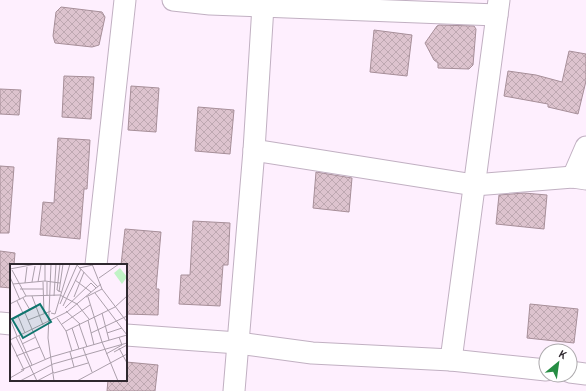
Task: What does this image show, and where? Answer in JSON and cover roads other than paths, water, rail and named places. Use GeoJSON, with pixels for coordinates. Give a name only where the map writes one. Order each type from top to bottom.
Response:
{"type":"FeatureCollection","features":[{"type":"Feature","properties":{"kind":"street"},"geometry":{"type":"LineString","coordinates":[[96,264],[125,0]]}},
{"type":"Feature","properties":{"kind":"street"},"geometry":{"type":"LineString","coordinates":[[173,0],[229,2],[263,6],[373,5],[498,7],[451,360]]}},
{"type":"Feature","properties":{"kind":"street"},"geometry":{"type":"LineString","coordinates":[[234,391],[254,150],[263,6]]}},
{"type":"Feature","properties":{"kind":"street"},"geometry":{"type":"LineString","coordinates":[[254,150],[474,185],[580,178],[586,146]]}},
{"type":"Feature","properties":{"kind":"street"},"geometry":{"type":"LineString","coordinates":[[0,323],[10,324]]}},
{"type":"Feature","properties":{"kind":"street"},"geometry":{"type":"LineString","coordinates":[[127,335],[238,343],[312,353],[451,360],[538,369]]}}]}
